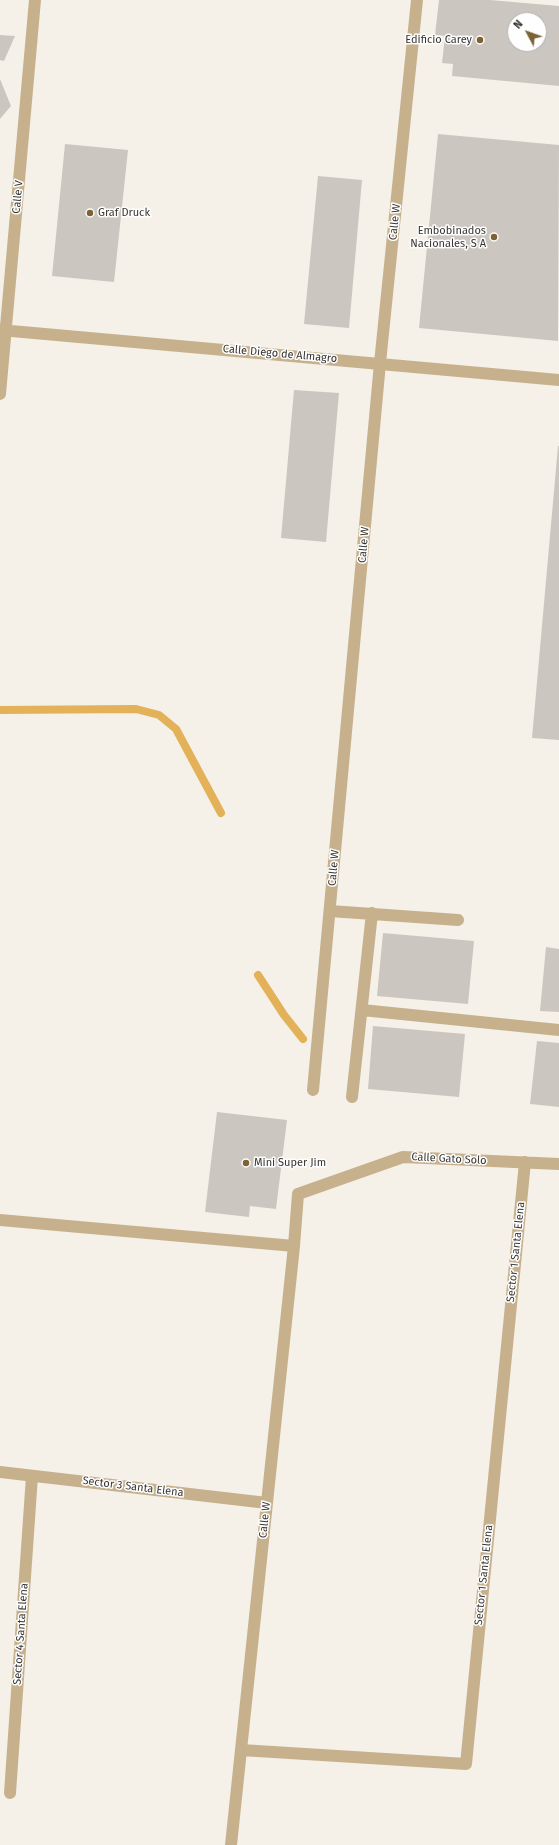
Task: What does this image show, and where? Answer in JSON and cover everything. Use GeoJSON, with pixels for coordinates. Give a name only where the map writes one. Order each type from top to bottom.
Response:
{"type":"FeatureCollection","features":[{"type":"Feature","properties":{"kind":"street","name":"Calle V"},"geometry":{"type":"LineString","coordinates":[[0,394],[3,330],[35,0]]}},
{"type":"Feature","properties":{"kind":"street","name":"Calle W"},"geometry":{"type":"LineString","coordinates":[[313,1090],[380,363],[417,0]]}},
{"type":"Feature","properties":{"kind":"street","name":"Calle Diego de Almagro"},"geometry":{"type":"LineString","coordinates":[[3,330],[559,380]]}},
{"type":"Feature","properties":{"kind":"street"},"geometry":{"type":"LineString","coordinates":[[330,911],[458,920]]}},
{"type":"Feature","properties":{"kind":"street"},"geometry":{"type":"LineString","coordinates":[[352,1097],[372,913]]}},
{"type":"Feature","properties":{"kind":"street"},"geometry":{"type":"LineString","coordinates":[[362,1010],[559,1030]]}},
{"type":"Feature","properties":{"kind":"street","name":"Calle Gato Solo"},"geometry":{"type":"LineString","coordinates":[[298,1194],[403,1157],[559,1164]]}},
{"type":"Feature","properties":{"kind":"street","name":"Sector 1 Santa Elena"},"geometry":{"type":"LineString","coordinates":[[241,1750],[466,1764],[525,1162]]}},
{"type":"Feature","properties":{"kind":"street","name":"Calle W"},"geometry":{"type":"LineString","coordinates":[[231,1845],[294,1246],[298,1194]]}},
{"type":"Feature","properties":{"kind":"street"},"geometry":{"type":"LineString","coordinates":[[0,1220],[294,1246]]}},
{"type":"Feature","properties":{"kind":"street","name":"Sector 3 Santa Elena"},"geometry":{"type":"LineString","coordinates":[[0,1472],[267,1503]]}},
{"type":"Feature","properties":{"kind":"street","name":"Sector 4 Santa Elena"},"geometry":{"type":"LineString","coordinates":[[10,1793],[32,1476]]}},
{"type":"Feature","properties":{"kind":"building","name":"Edificio Carey"},"geometry":{"type":"Polygon","coordinates":[[[439,0],[490,0],[559,6],[559,86],[452,76],[453,64],[442,63],[445,36],[435,35],[439,0]]]}},
{"type":"Feature","properties":{"kind":"building"},"geometry":{"type":"Polygon","coordinates":[[[0,35],[15,36],[4,61],[0,60],[0,35]]]}},
{"type":"Feature","properties":{"kind":"building"},"geometry":{"type":"Polygon","coordinates":[[[0,79],[11,106],[0,119],[0,79]]]}},
{"type":"Feature","properties":{"kind":"building","name":"Embobinados Nacionales, S A"},"geometry":{"type":"Polygon","coordinates":[[[438,134],[559,145],[558,341],[419,328],[438,134]]]}},
{"type":"Feature","properties":{"kind":"building","name":"Graf Druck"},"geometry":{"type":"Polygon","coordinates":[[[65,144],[128,150],[114,282],[52,276],[65,144]]]}},
{"type":"Feature","properties":{"kind":"building"},"geometry":{"type":"Polygon","coordinates":[[[318,176],[362,180],[349,328],[304,324],[318,176]]]}},
{"type":"Feature","properties":{"kind":"building"},"geometry":{"type":"Polygon","coordinates":[[[294,390],[339,393],[326,542],[281,538],[294,390]]]}},
{"type":"Feature","properties":{"kind":"building"},"geometry":{"type":"Polygon","coordinates":[[[559,446],[559,740],[532,738],[559,446]]]}},
{"type":"Feature","properties":{"kind":"building"},"geometry":{"type":"Polygon","coordinates":[[[383,933],[474,941],[468,1004],[377,996],[383,933]]]}},
{"type":"Feature","properties":{"kind":"building"},"geometry":{"type":"Polygon","coordinates":[[[546,947],[559,949],[559,1012],[540,1011],[546,947]]]}},
{"type":"Feature","properties":{"kind":"building"},"geometry":{"type":"Polygon","coordinates":[[[373,1026],[465,1034],[459,1097],[368,1089],[373,1026]]]}},
{"type":"Feature","properties":{"kind":"building"},"geometry":{"type":"Polygon","coordinates":[[[537,1041],[559,1043],[559,1107],[530,1104],[537,1041]]]}},
{"type":"Feature","properties":{"kind":"building","name":"Mini Super Jim"},"geometry":{"type":"Polygon","coordinates":[[[217,1112],[287,1120],[276,1209],[250,1206],[249,1217],[205,1212],[217,1112]]]}},
{"type":"Feature","properties":{"kind":"waterway"},"geometry":{"type":"LineString","coordinates":[[0,710],[136,709],[159,715],[176,729],[221,813]]}},
{"type":"Feature","properties":{"kind":"waterway"},"geometry":{"type":"LineString","coordinates":[[258,975],[284,1015],[303,1039]]}},
{"type":"Feature","properties":{"kind":"place","name":"Edificio Carey"},"geometry":{"type":"Point","coordinates":[480,40]}},
{"type":"Feature","properties":{"kind":"place","name":"Graf Druck"},"geometry":{"type":"Point","coordinates":[90,213]}},
{"type":"Feature","properties":{"kind":"place","name":"Embobinados Nacionales, S A"},"geometry":{"type":"Point","coordinates":[494,237]}},
{"type":"Feature","properties":{"kind":"place","name":"Mini Super Jim"},"geometry":{"type":"Point","coordinates":[246,1163]}}]}
